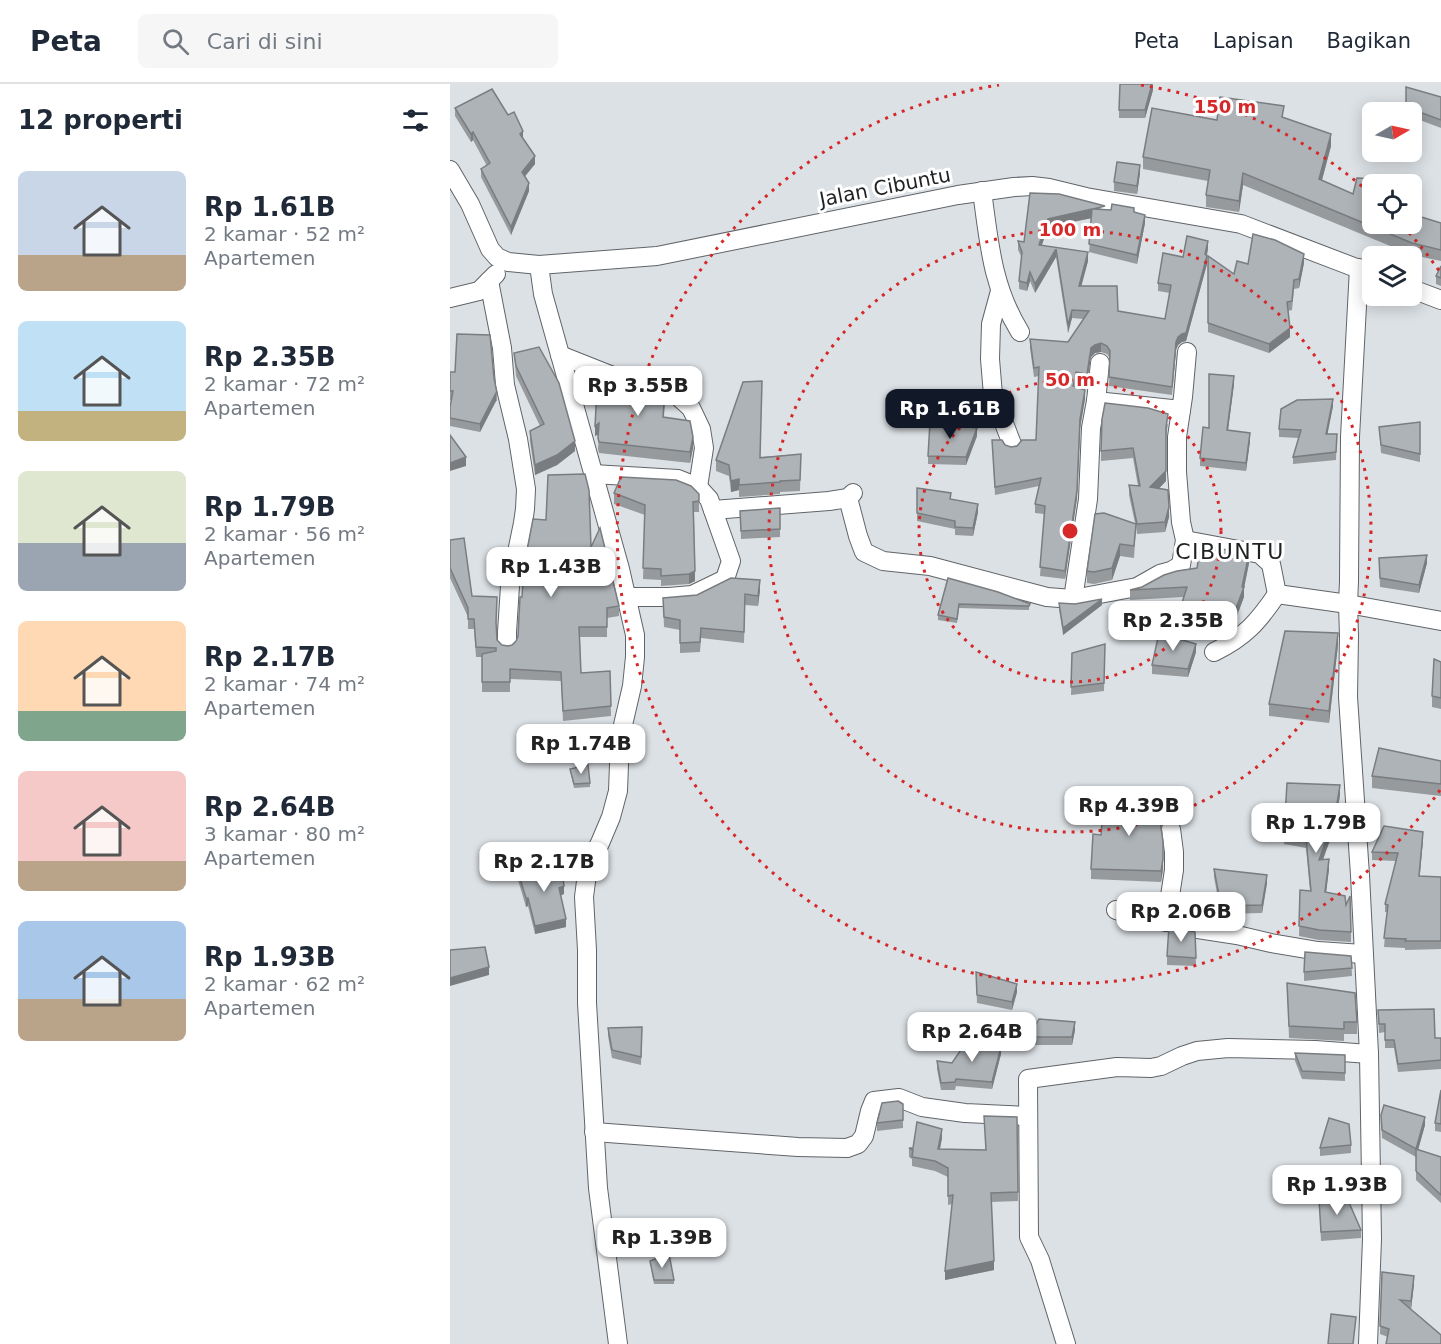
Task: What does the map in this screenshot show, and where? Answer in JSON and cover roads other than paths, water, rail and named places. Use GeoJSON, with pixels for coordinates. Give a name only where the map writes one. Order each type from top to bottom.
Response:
{"type":"FeatureCollection","features":[{"type":"Feature","properties":{"kind":"street"},"geometry":{"type":"LineString","coordinates":[[450,170],[470,204],[490,249],[497,257],[508,262],[479,291],[450,298]]}},
{"type":"Feature","properties":{"kind":"street","name":"Jalan Cibuntu"},"geometry":{"type":"LineString","coordinates":[[508,262],[539,265],[657,256],[982,191],[1032,186],[1241,224],[1362,269]]}},
{"type":"Feature","properties":{"kind":"street"},"geometry":{"type":"LineString","coordinates":[[982,191],[993,264],[1000,291],[1009,314],[1020,332]]}},
{"type":"Feature","properties":{"kind":"street"},"geometry":{"type":"LineString","coordinates":[[539,265],[543,294],[620,569],[635,635],[636,657],[632,686],[620,738],[618,791],[611,817],[588,866],[584,897],[587,1003],[598,1188],[618,1344]]}},
{"type":"Feature","properties":{"kind":"street"},"geometry":{"type":"LineString","coordinates":[[489,281],[526,489],[523,523],[510,586],[507,645]]}},
{"type":"Feature","properties":{"kind":"street"},"geometry":{"type":"LineString","coordinates":[[1000,291],[991,324],[990,359],[993,395],[1012,444]]}},
{"type":"Feature","properties":{"kind":"street"},"geometry":{"type":"LineString","coordinates":[[1422,293],[1441,300]]}},
{"type":"Feature","properties":{"kind":"street"},"geometry":{"type":"LineString","coordinates":[[1363,306],[1350,437],[1348,697],[1369,1054],[1372,1239],[1368,1344]]}},
{"type":"Feature","properties":{"kind":"street"},"geometry":{"type":"LineString","coordinates":[[713,510],[829,501],[851,496],[858,536],[864,552],[883,561],[930,566],[1047,597],[1073,599],[1137,586],[1160,573],[1171,571],[1181,565],[1185,540],[1180,522],[1177,437],[1187,352]]}},
{"type":"Feature","properties":{"kind":"street"},"geometry":{"type":"LineString","coordinates":[[560,355],[644,387],[670,389],[691,408],[701,429],[704,448],[698,487]]}},
{"type":"Feature","properties":{"kind":"street"},"geometry":{"type":"LineString","coordinates":[[1073,599],[1088,499],[1091,428],[1100,363]]}},
{"type":"Feature","properties":{"kind":"street"},"geometry":{"type":"LineString","coordinates":[[1096,400],[1181,410]]}},
{"type":"Feature","properties":{"kind":"street"},"geometry":{"type":"LineString","coordinates":[[593,474],[678,479],[698,487],[709,499],[731,561],[725,579],[692,595],[626,597]]}},
{"type":"Feature","properties":{"kind":"street"},"geometry":{"type":"LineString","coordinates":[[1185,540],[1260,554],[1271,564],[1277,594],[1260,618],[1244,634],[1214,652]]}},
{"type":"Feature","properties":{"kind":"street"},"geometry":{"type":"LineString","coordinates":[[1277,594],[1441,621]]}},
{"type":"Feature","properties":{"kind":"street"},"geometry":{"type":"LineString","coordinates":[[1166,922],[1174,870],[1171,829]]}},
{"type":"Feature","properties":{"kind":"street"},"geometry":{"type":"LineString","coordinates":[[1116,910],[1153,917],[1185,927],[1271,943],[1318,951],[1363,954]]}},
{"type":"Feature","properties":{"kind":"street"},"geometry":{"type":"LineString","coordinates":[[1066,1344],[1040,1260],[1029,1237],[1028,1079],[1117,1067],[1151,1068],[1197,1051],[1228,1048],[1369,1054]]}},
{"type":"Feature","properties":{"kind":"street"},"geometry":{"type":"LineString","coordinates":[[594,1132],[798,1147],[847,1148],[858,1144],[864,1136],[874,1101],[899,1098],[922,1107],[965,1113],[1028,1116]]}},
{"type":"Feature","properties":{"kind":"district","name":"CIBUNTU"},"geometry":{"type":"Point","coordinates":[1230,551]}}]}
